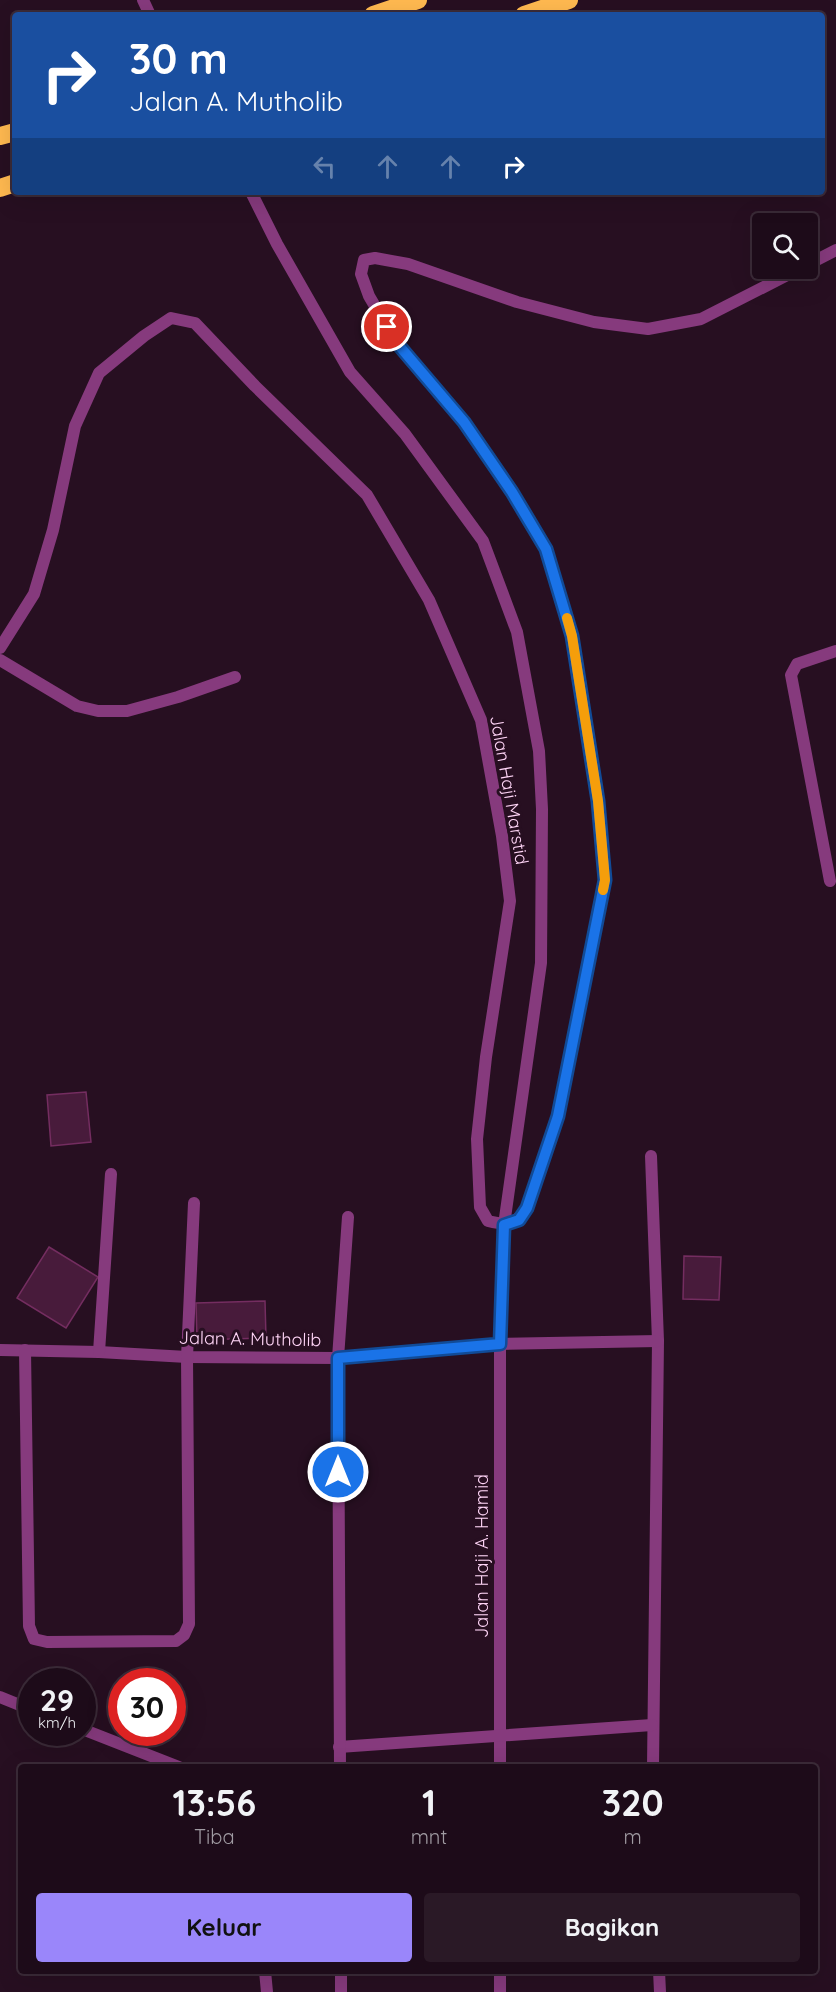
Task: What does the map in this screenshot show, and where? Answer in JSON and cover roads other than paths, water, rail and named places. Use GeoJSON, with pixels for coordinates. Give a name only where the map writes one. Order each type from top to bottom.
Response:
{"type":"FeatureCollection","features":[{"type":"Feature","properties":{"kind":"highway"},"geometry":{"type":"LineString","coordinates":[[381,12],[418,0]]}},
{"type":"Feature","properties":{"kind":"highway"},"geometry":{"type":"LineString","coordinates":[[533,12],[569,0]]}},
{"type":"Feature","properties":{"kind":"street","name":"Jalan Haji A. Hamid"},"geometry":{"type":"LineString","coordinates":[[252,195],[277,244],[350,372],[405,434],[483,541],[517,632],[539,751],[542,809],[541,963],[504,1225],[500,1344],[500,1764]]}},
{"type":"Feature","properties":{"kind":"street"},"geometry":{"type":"LineString","coordinates":[[818,259],[836,250]]}},
{"type":"Feature","properties":{"kind":"street"},"geometry":{"type":"LineString","coordinates":[[504,1225],[519,1220],[527,1208],[558,1116],[605,880],[598,801],[572,636],[546,549],[512,492],[464,422],[396,342],[369,296],[361,274],[364,260],[375,258],[408,264],[517,302],[594,322],[648,329],[701,319],[779,279]]}},
{"type":"Feature","properties":{"kind":"street","name":"Jalan Haji Marstid"},"geometry":{"type":"LineString","coordinates":[[0,648],[34,594],[53,530],[75,426],[99,373],[144,336],[171,318],[195,323],[255,386],[367,495],[429,600],[481,720],[502,836],[510,901],[486,1057],[477,1139],[480,1207],[489,1221],[504,1225]]}},
{"type":"Feature","properties":{"kind":"street"},"geometry":{"type":"LineString","coordinates":[[830,881],[791,675],[797,664],[836,651]]}},
{"type":"Feature","properties":{"kind":"street"},"geometry":{"type":"LineString","coordinates":[[0,660],[77,706],[98,711],[127,711],[178,697],[235,677]]}},
{"type":"Feature","properties":{"kind":"street"},"geometry":{"type":"LineString","coordinates":[[651,1156],[658,1341],[653,1764]]}},
{"type":"Feature","properties":{"kind":"street"},"geometry":{"type":"LineString","coordinates":[[99,1352],[111,1174]]}},
{"type":"Feature","properties":{"kind":"street"},"geometry":{"type":"LineString","coordinates":[[25,1350],[29,1626],[34,1639],[46,1642],[176,1641],[184,1635],[189,1624],[187,1357],[194,1203]]}},
{"type":"Feature","properties":{"kind":"street"},"geometry":{"type":"LineString","coordinates":[[339,1764],[338,1358],[348,1217]]}},
{"type":"Feature","properties":{"kind":"street","name":"Jalan A. Mutholib"},"geometry":{"type":"LineString","coordinates":[[0,1350],[187,1357],[338,1358],[500,1344],[658,1341]]}},
{"type":"Feature","properties":{"kind":"street"},"geometry":{"type":"LineString","coordinates":[[0,1697],[18,1704]]}},
{"type":"Feature","properties":{"kind":"street"},"geometry":{"type":"LineString","coordinates":[[339,1747],[652,1725]]}},
{"type":"Feature","properties":{"kind":"street"},"geometry":{"type":"LineString","coordinates":[[96,1734],[171,1764]]}},
{"type":"Feature","properties":{"kind":"street"},"geometry":{"type":"LineString","coordinates":[[265,1974],[267,1992]]}},
{"type":"Feature","properties":{"kind":"street"},"geometry":{"type":"LineString","coordinates":[[341,1974],[341,1992]]}},
{"type":"Feature","properties":{"kind":"street"},"geometry":{"type":"LineString","coordinates":[[500,1974],[500,1992]]}},
{"type":"Feature","properties":{"kind":"street"},"geometry":{"type":"LineString","coordinates":[[659,1974],[660,1992]]}}]}
